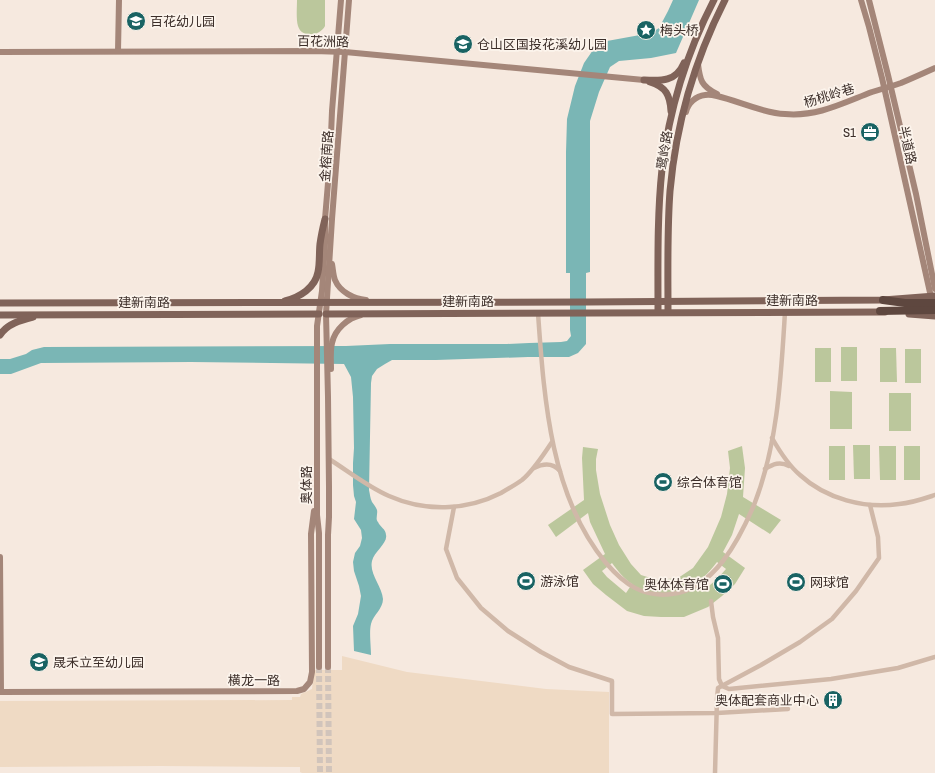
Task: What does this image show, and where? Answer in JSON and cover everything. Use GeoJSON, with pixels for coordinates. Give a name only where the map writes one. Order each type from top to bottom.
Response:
{"type":"FeatureCollection","features":[{"type":"Feature","properties":{"kind":"highway"},"geometry":{"type":"LineString","coordinates":[[884,300],[905,303],[934,298]]}},
{"type":"Feature","properties":{"kind":"highway"},"geometry":{"type":"LineString","coordinates":[[880,311],[935,310]]}},
{"type":"Feature","properties":{"kind":"main road"},"geometry":{"type":"LineString","coordinates":[[118,51],[119,0]]}},
{"type":"Feature","properties":{"kind":"main road","name":"金榕南路"},"geometry":{"type":"LineString","coordinates":[[324,303],[325,219],[341,0]]}},
{"type":"Feature","properties":{"kind":"main road","name":"金榕南路"},"geometry":{"type":"LineString","coordinates":[[324,303],[330,257],[349,0]]}},
{"type":"Feature","properties":{"kind":"main road","name":"鹭岭路"},"geometry":{"type":"LineString","coordinates":[[658,312],[660,190],[665,149],[682,76],[714,0]]}},
{"type":"Feature","properties":{"kind":"main road","name":"鹭岭路"},"geometry":{"type":"LineString","coordinates":[[668,312],[670,192],[677,140],[683,112],[698,63],[711,29],[725,0]]}},
{"type":"Feature","properties":{"kind":"main road","name":"半道路"},"geometry":{"type":"LineString","coordinates":[[861,0],[873,42],[934,298]]}},
{"type":"Feature","properties":{"kind":"main road","name":"半道路"},"geometry":{"type":"LineString","coordinates":[[869,0],[916,194],[935,289]]}},
{"type":"Feature","properties":{"kind":"main road"},"geometry":{"type":"LineString","coordinates":[[644,80],[664,80],[673,77],[681,69],[688,50],[693,47]]}},
{"type":"Feature","properties":{"kind":"main road","name":"百花洲路"},"geometry":{"type":"LineString","coordinates":[[0,52],[345,52],[644,80]]}},
{"type":"Feature","properties":{"kind":"main road"},"geometry":{"type":"LineString","coordinates":[[698,63],[700,79],[703,84],[709,90],[726,98]]}},
{"type":"Feature","properties":{"kind":"main road","name":"杨桃岭巷"},"geometry":{"type":"LineString","coordinates":[[726,98],[775,113],[801,114],[822,111],[935,68]]}},
{"type":"Feature","properties":{"kind":"main road"},"geometry":{"type":"LineString","coordinates":[[644,80],[655,84],[665,91],[669,99],[672,116]]}},
{"type":"Feature","properties":{"kind":"main road"},"geometry":{"type":"LineString","coordinates":[[677,140],[688,106],[693,100],[705,94],[726,98]]}},
{"type":"Feature","properties":{"kind":"main road"},"geometry":{"type":"LineString","coordinates":[[278,303],[302,294],[315,280],[318,271],[320,243],[325,219]]}},
{"type":"Feature","properties":{"kind":"main road"},"geometry":{"type":"LineString","coordinates":[[330,257],[335,280],[351,296],[361,300],[392,303]]}},
{"type":"Feature","properties":{"kind":"main road","name":"建新南路"},"geometry":{"type":"LineString","coordinates":[[0,303],[392,303],[884,300]]}},
{"type":"Feature","properties":{"kind":"main road","name":"奥体路"},"geometry":{"type":"LineString","coordinates":[[320,667],[319,533],[317,515],[318,326],[324,303]]}},
{"type":"Feature","properties":{"kind":"main road","name":"建新南路"},"geometry":{"type":"LineString","coordinates":[[0,314],[366,314],[880,311],[935,316]]}},
{"type":"Feature","properties":{"kind":"main road","name":"奥体路"},"geometry":{"type":"LineString","coordinates":[[322,314],[328,397],[328,667]]}},
{"type":"Feature","properties":{"kind":"main road"},"geometry":{"type":"LineString","coordinates":[[328,397],[332,345],[335,334],[352,318],[366,314]]}},
{"type":"Feature","properties":{"kind":"main road"},"geometry":{"type":"LineString","coordinates":[[0,334],[14,323],[44,315]]}},
{"type":"Feature","properties":{"kind":"main road","name":"横龙一路"},"geometry":{"type":"LineString","coordinates":[[1,692],[297,691],[304,689],[308,685],[312,676],[311,534],[317,487]]}},
{"type":"Feature","properties":{"kind":"main road"},"geometry":{"type":"LineString","coordinates":[[0,557],[1,692]]}},
{"type":"Feature","properties":{"kind":"street"},"geometry":{"type":"LineString","coordinates":[[538,313],[542,371],[552,442],[566,491],[579,521],[591,543],[616,574],[632,587],[648,593],[665,595],[692,589],[709,576],[725,559],[742,531],[754,505],[765,469],[772,438],[780,385],[785,312]]}},
{"type":"Feature","properties":{"kind":"street"},"geometry":{"type":"LineString","coordinates":[[772,438],[792,467],[806,480],[829,494],[845,500],[859,504],[886,506],[919,500],[935,495]]}},
{"type":"Feature","properties":{"kind":"street"},"geometry":{"type":"LineString","coordinates":[[329,459],[375,489],[396,499],[418,505],[454,507],[479,502],[497,495],[521,481],[533,469],[552,442]]}},
{"type":"Feature","properties":{"kind":"street"},"geometry":{"type":"LineString","coordinates":[[765,469],[777,463],[784,463],[792,467]]}},
{"type":"Feature","properties":{"kind":"street"},"geometry":{"type":"LineString","coordinates":[[533,469],[539,465],[546,464],[554,466],[560,472]]}},
{"type":"Feature","properties":{"kind":"street"},"geometry":{"type":"LineString","coordinates":[[715,773],[718,688],[800,642],[832,619],[856,591],[878,558],[878,537],[870,505]]}},
{"type":"Feature","properties":{"kind":"street"},"geometry":{"type":"LineString","coordinates":[[454,507],[446,549],[457,578],[481,608],[508,631],[541,652],[569,667],[612,681],[612,714],[788,709]]}},
{"type":"Feature","properties":{"kind":"street"},"geometry":{"type":"LineString","coordinates":[[711,601],[718,638],[719,679],[722,686],[729,689],[830,679],[898,668],[935,657]]}},
{"type":"Feature","properties":{"kind":"green space"},"geometry":{"type":"Polygon","coordinates":[[[297,0],[325,0],[325,26],[323,29],[311,35],[303,33],[300,30],[297,20],[297,0]]]}},
{"type":"Feature","properties":{"kind":"green space"},"geometry":{"type":"Polygon","coordinates":[[[841,347],[857,347],[857,381],[841,381],[841,347]]]}},
{"type":"Feature","properties":{"kind":"green space"},"geometry":{"type":"Polygon","coordinates":[[[815,348],[831,348],[831,382],[815,382],[815,348]]]}},
{"type":"Feature","properties":{"kind":"green space"},"geometry":{"type":"Polygon","coordinates":[[[880,348],[896,348],[897,382],[880,382],[880,348]]]}},
{"type":"Feature","properties":{"kind":"green space"},"geometry":{"type":"Polygon","coordinates":[[[905,349],[921,349],[921,383],[905,383],[905,349]]]}},
{"type":"Feature","properties":{"kind":"green space"},"geometry":{"type":"Polygon","coordinates":[[[830,391],[852,392],[852,429],[830,429],[830,391]]]}},
{"type":"Feature","properties":{"kind":"green space"},"geometry":{"type":"Polygon","coordinates":[[[889,393],[911,393],[911,431],[889,431],[889,393]]]}},
{"type":"Feature","properties":{"kind":"green space"},"geometry":{"type":"Polygon","coordinates":[[[853,445],[870,445],[870,479],[854,479],[853,445]]]}},
{"type":"Feature","properties":{"kind":"green space"},"geometry":{"type":"Polygon","coordinates":[[[742,446],[745,468],[743,497],[781,520],[770,534],[739,514],[732,535],[723,552],[745,568],[735,584],[722,596],[708,607],[684,617],[644,616],[627,611],[593,584],[583,570],[605,554],[590,522],[588,513],[556,537],[548,525],[584,500],[582,458],[583,447],[598,449],[596,470],[600,494],[610,525],[619,545],[631,564],[641,575],[657,580],[678,578],[693,568],[708,547],[721,517],[727,494],[730,468],[728,451],[742,446]],[[717,562],[707,574],[695,583],[702,592],[726,569],[717,562]],[[612,563],[602,571],[626,593],[632,584],[623,577],[612,563]]]}},
{"type":"Feature","properties":{"kind":"green space"},"geometry":{"type":"Polygon","coordinates":[[[829,446],[845,446],[845,480],[829,480],[829,446]]]}},
{"type":"Feature","properties":{"kind":"green space"},"geometry":{"type":"Polygon","coordinates":[[[879,446],[896,446],[896,480],[880,480],[879,446]]]}},
{"type":"Feature","properties":{"kind":"green space"},"geometry":{"type":"Polygon","coordinates":[[[904,446],[920,446],[920,480],[904,480],[904,446]]]}},
{"type":"Feature","properties":{"kind":"shaded area"},"geometry":{"type":"Polygon","coordinates":[[[342,656],[407,672],[546,689],[609,692],[609,773],[302,773],[300,772],[300,767],[0,767],[0,701],[292,700],[292,697],[300,697],[301,694],[312,689],[314,670],[342,670],[342,656]]]}},
{"type":"Feature","properties":{"kind":"water"},"geometry":{"type":"Polygon","coordinates":[[[673,0],[699,0],[676,53],[651,58],[619,61],[610,67],[599,92],[590,121],[590,272],[586,273],[586,344],[578,353],[569,357],[392,360],[377,369],[372,376],[369,490],[371,500],[377,510],[377,521],[385,531],[386,538],[372,561],[372,571],[382,594],[383,603],[370,627],[371,655],[354,651],[353,626],[358,614],[361,596],[353,562],[355,553],[360,546],[362,538],[361,530],[354,519],[356,502],[353,485],[353,397],[351,377],[344,364],[191,362],[41,363],[11,374],[0,374],[0,359],[10,359],[44,347],[346,346],[390,344],[507,344],[567,341],[571,336],[570,273],[566,273],[567,119],[575,86],[584,63],[593,50],[607,41],[651,33],[659,28],[673,0]]]}},
{"type":"Feature","properties":{"kind":"tunnel"},"geometry":{"type":"LineString","coordinates":[[319,667],[320,773]]}},
{"type":"Feature","properties":{"kind":"tunnel"},"geometry":{"type":"LineString","coordinates":[[328,667],[329,773]]}},
{"type":"Feature","properties":{"kind":"place","name":"百花幼儿园"},"geometry":{"type":"Point","coordinates":[136,21]}},
{"type":"Feature","properties":{"kind":"place","name":"梅头桥"},"geometry":{"type":"Point","coordinates":[646,30]}},
{"type":"Feature","properties":{"kind":"place","name":"仓山区国投花溪幼儿园"},"geometry":{"type":"Point","coordinates":[463,44]}},
{"type":"Feature","properties":{"kind":"place","name":"S1"},"geometry":{"type":"Point","coordinates":[870,132]}},
{"type":"Feature","properties":{"kind":"place","name":"综合体育馆"},"geometry":{"type":"Point","coordinates":[663,482]}},
{"type":"Feature","properties":{"kind":"place","name":"游泳馆"},"geometry":{"type":"Point","coordinates":[526,581]}},
{"type":"Feature","properties":{"kind":"place","name":"网球馆"},"geometry":{"type":"Point","coordinates":[796,582]}},
{"type":"Feature","properties":{"kind":"place","name":"奥体体育馆"},"geometry":{"type":"Point","coordinates":[723,584]}},
{"type":"Feature","properties":{"kind":"place","name":"晟禾立至幼儿园"},"geometry":{"type":"Point","coordinates":[39,662]}},
{"type":"Feature","properties":{"kind":"place","name":"奥体配套商业中心"},"geometry":{"type":"Point","coordinates":[833,700]}}]}
